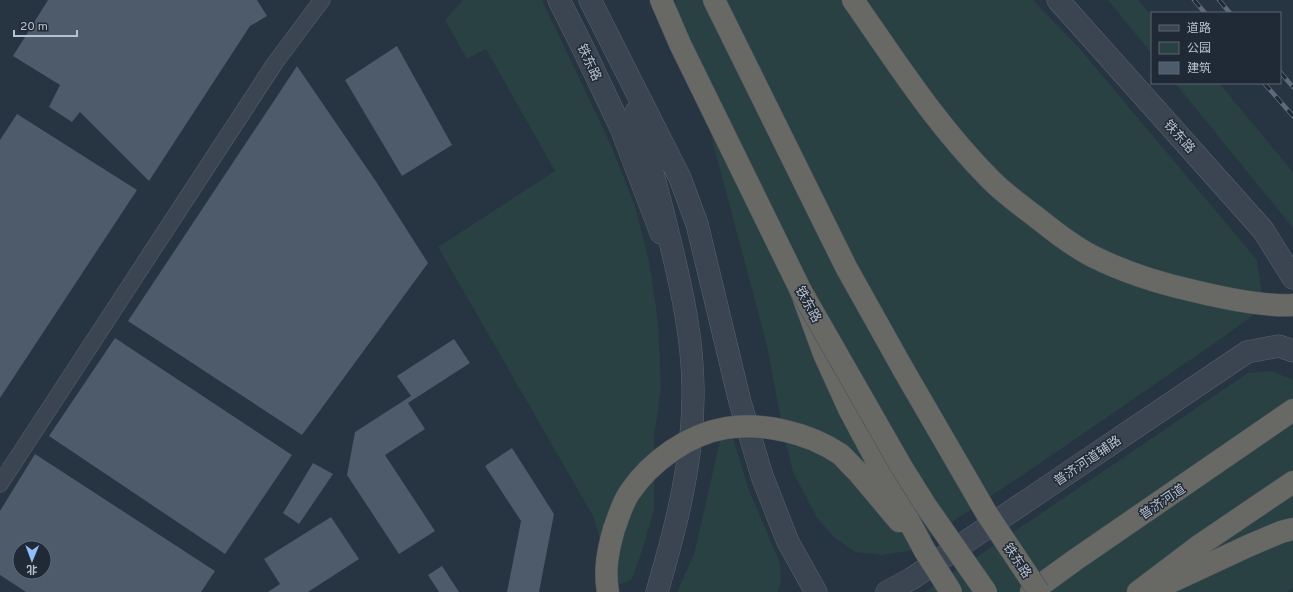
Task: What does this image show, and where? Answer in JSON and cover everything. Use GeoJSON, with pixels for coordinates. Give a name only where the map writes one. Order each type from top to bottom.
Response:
{"type":"FeatureCollection","features":[{"type":"Feature","properties":{"kind":"highway","name":"铁东路"},"geometry":{"type":"LineString","coordinates":[[661,0],[680,44],[802,292],[901,466],[926,506],[986,592]]}},
{"type":"Feature","properties":{"kind":"highway","name":"铁东路"},"geometry":{"type":"LineString","coordinates":[[714,0],[846,268],[987,514],[1039,592]]}},
{"type":"Feature","properties":{"kind":"highway"},"geometry":{"type":"LineString","coordinates":[[853,0],[921,98],[969,156],[992,181],[1020,205],[1072,244],[1117,267],[1159,283],[1214,296],[1252,302],[1293,305]]}},
{"type":"Feature","properties":{"kind":"highway"},"geometry":{"type":"LineString","coordinates":[[802,292],[824,354],[848,409],[925,551],[951,592]]}},
{"type":"Feature","properties":{"kind":"highway","name":"普济河道"},"geometry":{"type":"LineString","coordinates":[[1031,592],[1293,410]]}},
{"type":"Feature","properties":{"kind":"highway"},"geometry":{"type":"LineString","coordinates":[[608,592],[606,562],[610,543],[629,493],[651,466],[665,456],[683,444],[709,433],[726,428],[745,426],[772,428],[792,432],[811,438],[840,454],[857,471],[925,551]]}},
{"type":"Feature","properties":{"kind":"highway"},"geometry":{"type":"LineString","coordinates":[[1138,592],[1200,545],[1293,482]]}},
{"type":"Feature","properties":{"kind":"highway"},"geometry":{"type":"LineString","coordinates":[[1150,592],[1248,546],[1293,529]]}},
{"type":"Feature","properties":{"kind":"street"},"geometry":{"type":"LineString","coordinates":[[0,484],[275,63],[322,0]]}},
{"type":"Feature","properties":{"kind":"street","name":"铁东路"},"geometry":{"type":"LineString","coordinates":[[559,0],[621,128],[680,282]]}},
{"type":"Feature","properties":{"kind":"street","name":"铁东路"},"geometry":{"type":"LineString","coordinates":[[590,0],[680,178],[697,224],[740,402],[762,476],[788,542],[816,592]]}},
{"type":"Feature","properties":{"kind":"street","name":"铁东路"},"geometry":{"type":"LineString","coordinates":[[1058,0],[1263,230],[1293,278]]}},
{"type":"Feature","properties":{"kind":"street","name":"铁东路"},"geometry":{"type":"LineString","coordinates":[[623,65],[655,180],[680,282],[690,344],[694,391],[692,430],[685,482],[675,528],[657,592]]}},
{"type":"Feature","properties":{"kind":"street","name":"普济河道辅路"},"geometry":{"type":"LineString","coordinates":[[887,592],[911,579],[1248,352],[1279,346],[1293,350]]}},
{"type":"Feature","properties":{"kind":"green space"},"geometry":{"type":"Polygon","coordinates":[[[463,0],[542,0],[611,145],[635,206],[650,265],[658,322],[661,388],[654,438],[654,510],[632,579],[614,587],[593,516],[438,247],[555,171],[486,49],[467,59],[445,20],[463,0]]]}},
{"type":"Feature","properties":{"kind":"green space"},"geometry":{"type":"Polygon","coordinates":[[[675,0],[1033,0],[1080,49],[1257,260],[1264,307],[1222,338],[1039,464],[909,551],[881,555],[855,552],[835,538],[817,518],[793,472],[783,431],[767,346],[675,0]]]}},
{"type":"Feature","properties":{"kind":"green space"},"geometry":{"type":"Polygon","coordinates":[[[1108,0],[1138,0],[1151,15],[1151,53],[1108,0]]]}},
{"type":"Feature","properties":{"kind":"green space"},"geometry":{"type":"Polygon","coordinates":[[[1176,84],[1220,84],[1293,172],[1293,228],[1176,84]]]}},
{"type":"Feature","properties":{"kind":"green space"},"geometry":{"type":"Polygon","coordinates":[[[1272,371],[1293,380],[1293,588],[1287,592],[925,592],[1248,373],[1272,371]]]}},
{"type":"Feature","properties":{"kind":"green space"},"geometry":{"type":"Polygon","coordinates":[[[726,415],[749,490],[780,563],[781,581],[778,592],[677,592],[694,554],[726,415]]]}},
{"type":"Feature","properties":{"kind":"building"},"geometry":{"type":"Polygon","coordinates":[[[48,0],[257,0],[267,16],[250,26],[149,181],[80,112],[72,122],[49,107],[60,85],[13,56],[48,0]]]}},
{"type":"Feature","properties":{"kind":"building"},"geometry":{"type":"Polygon","coordinates":[[[397,46],[452,145],[402,176],[345,80],[397,46]]]}},
{"type":"Feature","properties":{"kind":"building"},"geometry":{"type":"Polygon","coordinates":[[[297,66],[377,183],[428,263],[302,435],[128,321],[297,66]]]}},
{"type":"Feature","properties":{"kind":"building"},"geometry":{"type":"Polygon","coordinates":[[[17,114],[137,190],[0,398],[0,140],[17,114]]]}},
{"type":"Feature","properties":{"kind":"building"},"geometry":{"type":"Polygon","coordinates":[[[115,338],[292,455],[225,554],[49,436],[115,338]]]}},
{"type":"Feature","properties":{"kind":"building"},"geometry":{"type":"Polygon","coordinates":[[[454,339],[470,363],[408,403],[425,429],[385,455],[435,531],[399,554],[347,475],[355,432],[411,396],[397,376],[454,339]]]}},
{"type":"Feature","properties":{"kind":"building"},"geometry":{"type":"Polygon","coordinates":[[[512,448],[554,514],[539,592],[507,592],[521,521],[485,466],[512,448]]]}},
{"type":"Feature","properties":{"kind":"building"},"geometry":{"type":"Polygon","coordinates":[[[35,454],[215,571],[201,592],[26,592],[0,575],[0,511],[35,454]]]}},
{"type":"Feature","properties":{"kind":"building"},"geometry":{"type":"Polygon","coordinates":[[[313,463],[333,474],[299,524],[283,513],[313,463]]]}},
{"type":"Feature","properties":{"kind":"building"},"geometry":{"type":"Polygon","coordinates":[[[331,517],[359,559],[308,592],[268,592],[280,584],[264,559],[331,517]]]}},
{"type":"Feature","properties":{"kind":"building"},"geometry":{"type":"Polygon","coordinates":[[[442,566],[459,592],[439,592],[428,575],[442,566]]]}},
{"type":"Feature","properties":{"kind":"railway"},"geometry":{"type":"LineString","coordinates":[[1194,0],[1204,12]]}},
{"type":"Feature","properties":{"kind":"railway"},"geometry":{"type":"LineString","coordinates":[[1219,0],[1229,12]]}},
{"type":"Feature","properties":{"kind":"railway"},"geometry":{"type":"LineString","coordinates":[[1281,73],[1293,87]]}},
{"type":"Feature","properties":{"kind":"railway"},"geometry":{"type":"LineString","coordinates":[[1265,84],[1293,116]]}}]}
